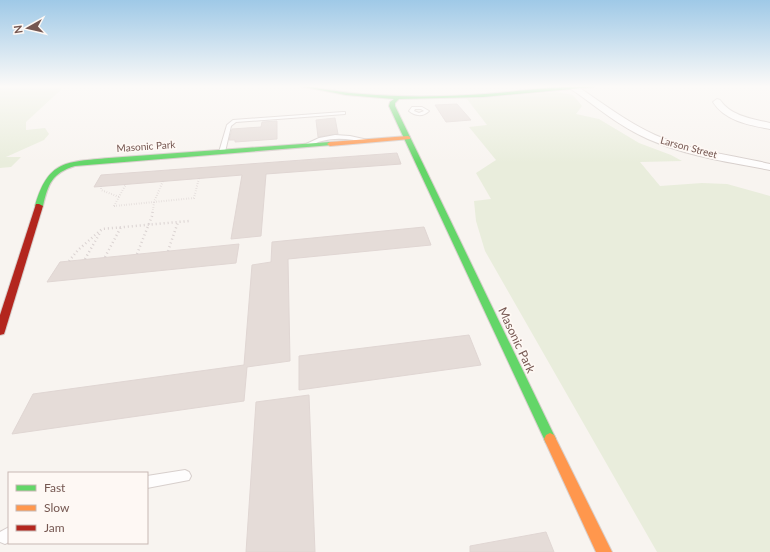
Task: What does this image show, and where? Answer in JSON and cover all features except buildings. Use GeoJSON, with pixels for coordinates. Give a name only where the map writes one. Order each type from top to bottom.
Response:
{"type":"FeatureCollection","features":[{"type":"Feature","properties":{"kind":"street","name":"Masonic Park"},"geometry":{"type":"LineString","coordinates":[[395,112],[604,552]]}},
{"type":"Feature","properties":{"kind":"street","name":"Larson Street"},"geometry":{"type":"LineString","coordinates":[[611,112],[638,130],[653,137],[690,149],[770,167]]}},
{"type":"Feature","properties":{"kind":"street"},"geometry":{"type":"LineString","coordinates":[[725,112],[750,122],[770,126]]}},
{"type":"Feature","properties":{"kind":"street","name":"Masonic Park"},"geometry":{"type":"LineString","coordinates":[[0,331],[46,184],[54,173],[68,166],[91,162],[408,138]]}},
{"type":"Feature","properties":{"kind":"lane"},"geometry":{"type":"LineString","coordinates":[[222,152],[229,125],[235,121],[343,113]]}},
{"type":"Feature","properties":{"kind":"lane"},"geometry":{"type":"LineString","coordinates":[[148,482],[185,476]]}},
{"type":"Feature","properties":{"kind":"path"},"geometry":{"type":"LineString","coordinates":[[126,184],[114,206],[194,198],[199,178]]}},
{"type":"Feature","properties":{"kind":"path"},"geometry":{"type":"LineString","coordinates":[[137,254],[152,216],[154,202],[163,181]]}},
{"type":"Feature","properties":{"kind":"path"},"geometry":{"type":"LineString","coordinates":[[101,186],[101,190],[119,197]]}},
{"type":"Feature","properties":{"kind":"path"},"geometry":{"type":"LineString","coordinates":[[69,261],[78,250],[102,229],[189,220]]}},
{"type":"Feature","properties":{"kind":"path"},"geometry":{"type":"LineString","coordinates":[[168,251],[178,222]]}},
{"type":"Feature","properties":{"kind":"path"},"geometry":{"type":"LineString","coordinates":[[105,257],[121,227]]}},
{"type":"Feature","properties":{"kind":"path"},"geometry":{"type":"LineString","coordinates":[[85,259],[102,229]]}},
{"type":"Feature","properties":{"kind":"green space"},"geometry":{"type":"Polygon","coordinates":[[[0,112],[37,112],[26,122],[26,130],[45,128],[49,134],[44,140],[6,157],[21,157],[11,167],[0,168],[0,112]]]}},
{"type":"Feature","properties":{"kind":"green space"},"geometry":{"type":"Polygon","coordinates":[[[477,112],[578,112],[576,114],[599,119],[639,143],[671,155],[682,161],[640,162],[660,186],[702,183],[727,184],[770,196],[770,552],[657,552],[485,251],[476,221],[474,201],[491,199],[476,173],[496,160],[469,127],[487,125],[477,112]]]}},
{"type":"Feature","properties":{"kind":"traffic: fast"},"geometry":{"type":"LineString","coordinates":[[395,112],[550,439]]}},
{"type":"Feature","properties":{"kind":"traffic: fast"},"geometry":{"type":"LineString","coordinates":[[39,206],[44,188],[52,175],[66,166],[83,162],[330,144]]}},
{"type":"Feature","properties":{"kind":"traffic: slow"},"geometry":{"type":"LineString","coordinates":[[330,144],[408,138]]}},
{"type":"Feature","properties":{"kind":"traffic: slow"},"geometry":{"type":"LineString","coordinates":[[550,439],[604,552]]}},
{"type":"Feature","properties":{"kind":"traffic: jam"},"geometry":{"type":"LineString","coordinates":[[0,331],[39,206]]}}]}
